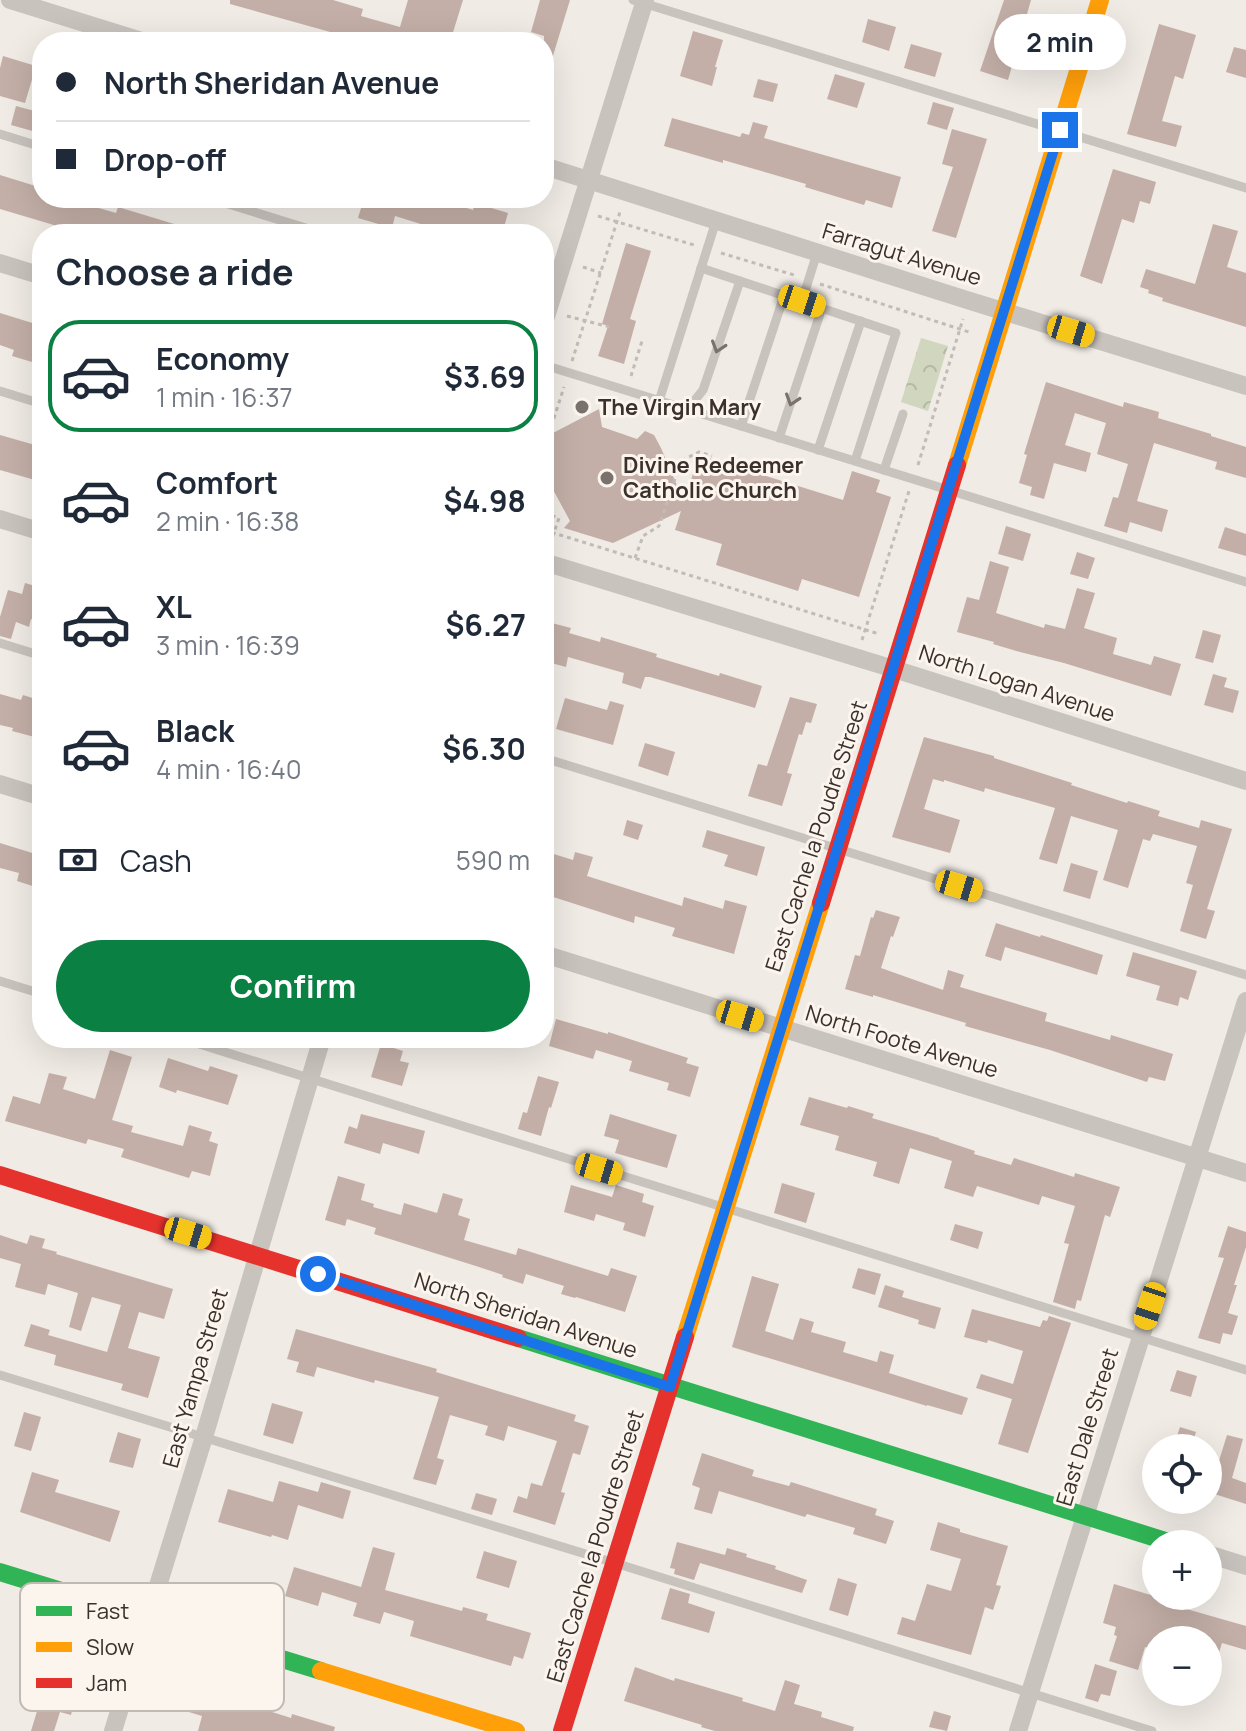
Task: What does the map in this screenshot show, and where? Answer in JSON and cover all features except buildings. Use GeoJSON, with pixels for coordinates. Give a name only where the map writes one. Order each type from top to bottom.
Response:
{"type":"FeatureCollection","features":[{"type":"Feature","properties":{"kind":"street"},"geometry":{"type":"LineString","coordinates":[[10,0],[113,32]]}},
{"type":"Feature","properties":{"kind":"street","name":"East Cache la Poudre Street"},"geometry":{"type":"LineString","coordinates":[[562,1731],[1100,0]]}},
{"type":"Feature","properties":{"kind":"street"},"geometry":{"type":"LineString","coordinates":[[554,288],[641,1]]}},
{"type":"Feature","properties":{"kind":"street","name":"Farragut Avenue"},"geometry":{"type":"LineString","coordinates":[[554,169],[1246,386]]}},
{"type":"Feature","properties":{"kind":"street"},"geometry":{"type":"LineString","coordinates":[[0,263],[32,273]]}},
{"type":"Feature","properties":{"kind":"street"},"geometry":{"type":"LineString","coordinates":[[0,519],[32,529]]}},
{"type":"Feature","properties":{"kind":"street","name":"North Logan Avenue"},"geometry":{"type":"LineString","coordinates":[[554,565],[1246,781]]}},
{"type":"Feature","properties":{"kind":"street"},"geometry":{"type":"LineString","coordinates":[[0,784],[32,794]]}},
{"type":"Feature","properties":{"kind":"street","name":"North Foote Avenue"},"geometry":{"type":"LineString","coordinates":[[554,957],[1246,1173]]}},
{"type":"Feature","properties":{"kind":"street","name":"East Dale Street"},"geometry":{"type":"LineString","coordinates":[[1018,1731],[1246,1001]]}},
{"type":"Feature","properties":{"kind":"street","name":"East Yampa Street"},"geometry":{"type":"LineString","coordinates":[[160,1583],[319,1048]]}},
{"type":"Feature","properties":{"kind":"street","name":"North Sheridan Avenue"},"geometry":{"type":"LineString","coordinates":[[0,1175],[1142,1534]]}},
{"type":"Feature","properties":{"kind":"street"},"geometry":{"type":"LineString","coordinates":[[1222,1558],[1246,1566]]}},
{"type":"Feature","properties":{"kind":"street"},"geometry":{"type":"LineString","coordinates":[[0,1572],[36,1583]]}},
{"type":"Feature","properties":{"kind":"street"},"geometry":{"type":"LineString","coordinates":[[284,1660],[516,1731]]}},
{"type":"Feature","properties":{"kind":"street","name":"East Yampa Street"},"geometry":{"type":"LineString","coordinates":[[113,1731],[119,1711]]}},
{"type":"Feature","properties":{"kind":"lane"},"geometry":{"type":"LineString","coordinates":[[641,1],[1246,188]]}},
{"type":"Feature","properties":{"kind":"lane"},"geometry":{"type":"LineString","coordinates":[[0,134],[32,144]]}},
{"type":"Feature","properties":{"kind":"lane"},"geometry":{"type":"LineString","coordinates":[[241,208],[293,224]]}},
{"type":"Feature","properties":{"kind":"lane"},"geometry":{"type":"LineString","coordinates":[[659,401],[716,220]]}},
{"type":"Feature","properties":{"kind":"lane"},"geometry":{"type":"LineString","coordinates":[[802,301],[817,253]]}},
{"type":"Feature","properties":{"kind":"lane"},"geometry":{"type":"LineString","coordinates":[[701,268],[896,333],[855,461]]}},
{"type":"Feature","properties":{"kind":"lane"},"geometry":{"type":"LineString","coordinates":[[687,410],[703,390],[740,281]]}},
{"type":"Feature","properties":{"kind":"lane"},"geometry":{"type":"LineString","coordinates":[[741,426],[784,296]]}},
{"type":"Feature","properties":{"kind":"lane"},"geometry":{"type":"LineString","coordinates":[[779,438],[822,308]]}},
{"type":"Feature","properties":{"kind":"lane"},"geometry":{"type":"LineString","coordinates":[[818,450],[861,321]]}},
{"type":"Feature","properties":{"kind":"lane"},"geometry":{"type":"LineString","coordinates":[[554,368],[1246,582]]}},
{"type":"Feature","properties":{"kind":"lane"},"geometry":{"type":"LineString","coordinates":[[0,391],[32,401]]}},
{"type":"Feature","properties":{"kind":"lane"},"geometry":{"type":"LineString","coordinates":[[884,470],[903,414]]}},
{"type":"Feature","properties":{"kind":"lane"},"geometry":{"type":"LineString","coordinates":[[0,643],[32,653]]}},
{"type":"Feature","properties":{"kind":"lane"},"geometry":{"type":"LineString","coordinates":[[554,761],[1246,975]]}},
{"type":"Feature","properties":{"kind":"lane"},"geometry":{"type":"LineString","coordinates":[[0,981],[32,991]]}},
{"type":"Feature","properties":{"kind":"lane"},"geometry":{"type":"LineString","coordinates":[[211,1048],[1246,1370]]}},
{"type":"Feature","properties":{"kind":"lane"},"geometry":{"type":"LineString","coordinates":[[0,1375],[1152,1731]]}},
{"type":"Feature","properties":{"kind":"path"},"geometry":{"type":"LineString","coordinates":[[554,419],[621,209]]}},
{"type":"Feature","properties":{"kind":"path"},"geometry":{"type":"LineString","coordinates":[[598,216],[972,333]]}},
{"type":"Feature","properties":{"kind":"path"},"geometry":{"type":"LineString","coordinates":[[583,267],[601,273]]}},
{"type":"Feature","properties":{"kind":"path"},"geometry":{"type":"LineString","coordinates":[[554,312],[610,327]]}},
{"type":"Feature","properties":{"kind":"path"},"geometry":{"type":"LineString","coordinates":[[630,392],[631,376],[642,341]]}},
{"type":"Feature","properties":{"kind":"path"},"geometry":{"type":"LineString","coordinates":[[635,558],[643,536],[659,526],[681,461],[699,452],[712,456]]}},
{"type":"Feature","properties":{"kind":"path"},"geometry":{"type":"LineString","coordinates":[[554,533],[879,634]]}},
{"type":"Feature","properties":{"kind":"green space"},"geometry":{"type":"Polygon","coordinates":[[[921,338],[948,346],[928,411],[901,402],[921,338]]]}},
{"type":"Feature","properties":{"kind":"traffic: fast"},"geometry":{"type":"LineString","coordinates":[[518,1338],[1142,1534]]}},
{"type":"Feature","properties":{"kind":"traffic: fast"},"geometry":{"type":"LineString","coordinates":[[0,1572],[36,1583]]}},
{"type":"Feature","properties":{"kind":"traffic: fast"},"geometry":{"type":"LineString","coordinates":[[284,1660],[321,1671]]}},
{"type":"Feature","properties":{"kind":"traffic: slow"},"geometry":{"type":"LineString","coordinates":[[957,465],[1100,0]]}},
{"type":"Feature","properties":{"kind":"traffic: slow"},"geometry":{"type":"LineString","coordinates":[[685,1337],[821,903]]}},
{"type":"Feature","properties":{"kind":"traffic: slow"},"geometry":{"type":"LineString","coordinates":[[321,1671],[516,1731]]}},
{"type":"Feature","properties":{"kind":"traffic: jam"},"geometry":{"type":"LineString","coordinates":[[821,903],[957,465]]}},
{"type":"Feature","properties":{"kind":"traffic: jam"},"geometry":{"type":"LineString","coordinates":[[0,1175],[518,1338]]}},
{"type":"Feature","properties":{"kind":"traffic: jam"},"geometry":{"type":"LineString","coordinates":[[562,1731],[685,1337]]}},
{"type":"Feature","properties":{"kind":"place","name":"The Virgin Mary"},"geometry":{"type":"Point","coordinates":[582,407]}},
{"type":"Feature","properties":{"kind":"place","name":"Divine Redeemer Catholic Church"},"geometry":{"type":"Point","coordinates":[607,478]}},
{"type":"Feature","properties":{"kind":"route"},"geometry":{"type":"LineString","coordinates":[[318,1274],[670,1387],[1060,130]]}}]}
